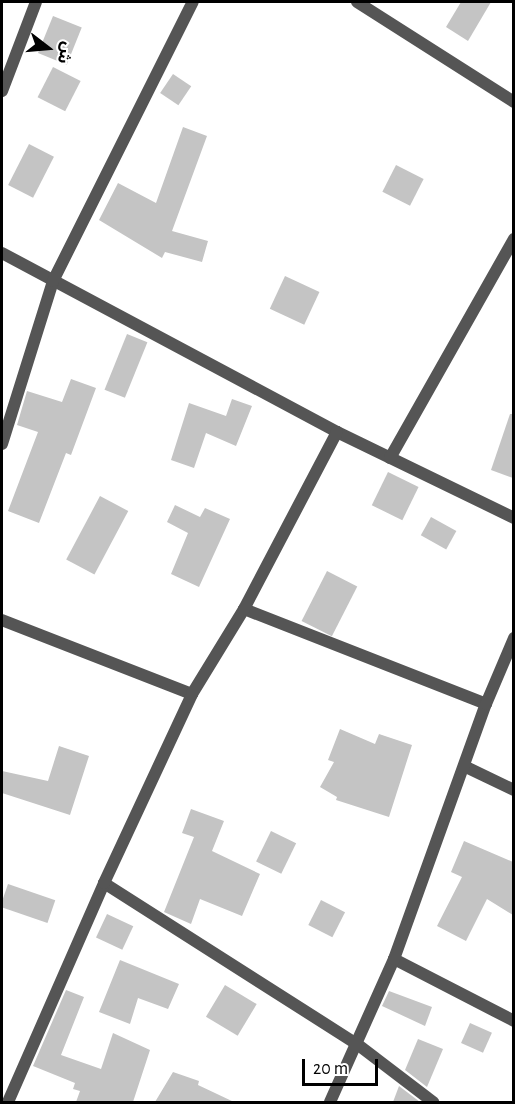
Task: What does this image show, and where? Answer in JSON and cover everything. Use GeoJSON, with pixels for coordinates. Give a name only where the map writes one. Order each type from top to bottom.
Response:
{"type":"FeatureCollection","features":[{"type":"Feature","properties":{"kind":"street"},"geometry":{"type":"LineString","coordinates":[[2,91],[36,2]]}},
{"type":"Feature","properties":{"kind":"street"},"geometry":{"type":"LineString","coordinates":[[2,444],[53,281],[193,2]]}},
{"type":"Feature","properties":{"kind":"street"},"geometry":{"type":"LineString","coordinates":[[357,2],[513,102]]}},
{"type":"Feature","properties":{"kind":"street"},"geometry":{"type":"LineString","coordinates":[[390,458],[513,239]]}},
{"type":"Feature","properties":{"kind":"street"},"geometry":{"type":"LineString","coordinates":[[2,253],[337,432],[513,518]]}},
{"type":"Feature","properties":{"kind":"street"},"geometry":{"type":"LineString","coordinates":[[8,1102],[104,883],[192,693],[243,609],[337,432]]}},
{"type":"Feature","properties":{"kind":"street"},"geometry":{"type":"LineString","coordinates":[[243,609],[486,704]]}},
{"type":"Feature","properties":{"kind":"street"},"geometry":{"type":"LineString","coordinates":[[2,620],[192,693]]}},
{"type":"Feature","properties":{"kind":"street"},"geometry":{"type":"LineString","coordinates":[[330,1102],[394,959],[486,704],[513,638]]}},
{"type":"Feature","properties":{"kind":"street"},"geometry":{"type":"LineString","coordinates":[[464,766],[513,790]]}},
{"type":"Feature","properties":{"kind":"street"},"geometry":{"type":"LineString","coordinates":[[104,883],[357,1044],[432,1102]]}},
{"type":"Feature","properties":{"kind":"street"},"geometry":{"type":"LineString","coordinates":[[394,959],[513,1021]]}},
{"type":"Feature","properties":{"kind":"building"},"geometry":{"type":"Polygon","coordinates":[[[461,2],[491,2],[468,41],[446,27],[461,2]]]}},
{"type":"Feature","properties":{"kind":"building"},"geometry":{"type":"Polygon","coordinates":[[[53,16],[82,28],[67,65],[38,53],[53,16]]]}},
{"type":"Feature","properties":{"kind":"building"},"geometry":{"type":"Polygon","coordinates":[[[53,67],[81,81],[65,111],[38,97],[53,67]]]}},
{"type":"Feature","properties":{"kind":"building"},"geometry":{"type":"Polygon","coordinates":[[[173,74],[191,86],[178,105],[160,93],[173,74]]]}},
{"type":"Feature","properties":{"kind":"building"},"geometry":{"type":"Polygon","coordinates":[[[183,127],[207,136],[172,231],[208,241],[202,262],[165,252],[162,258],[99,220],[118,183],[156,203],[183,127]]]}},
{"type":"Feature","properties":{"kind":"building"},"geometry":{"type":"Polygon","coordinates":[[[29,144],[54,157],[33,198],[8,185],[29,144]]]}},
{"type":"Feature","properties":{"kind":"building"},"geometry":{"type":"Polygon","coordinates":[[[396,165],[424,179],[410,206],[382,192],[396,165]]]}},
{"type":"Feature","properties":{"kind":"building"},"geometry":{"type":"Polygon","coordinates":[[[285,276],[319,292],[304,325],[270,309],[285,276]]]}},
{"type":"Feature","properties":{"kind":"building"},"geometry":{"type":"Polygon","coordinates":[[[127,334],[147,342],[125,398],[105,390],[127,334]]]}},
{"type":"Feature","properties":{"kind":"building"},"geometry":{"type":"Polygon","coordinates":[[[71,379],[96,388],[71,455],[66,453],[39,523],[8,511],[38,432],[17,425],[27,391],[62,402],[71,379]]]}},
{"type":"Feature","properties":{"kind":"building"},"geometry":{"type":"Polygon","coordinates":[[[232,399],[252,406],[236,446],[206,433],[194,468],[171,460],[189,403],[226,416],[232,399]]]}},
{"type":"Feature","properties":{"kind":"building"},"geometry":{"type":"Polygon","coordinates":[[[510,414],[513,414],[513,478],[491,470],[510,414]]]}},
{"type":"Feature","properties":{"kind":"building"},"geometry":{"type":"Polygon","coordinates":[[[388,472],[419,487],[402,520],[372,505],[388,472]]]}},
{"type":"Feature","properties":{"kind":"building"},"geometry":{"type":"Polygon","coordinates":[[[100,496],[128,511],[94,575],[66,560],[100,496]]]}},
{"type":"Feature","properties":{"kind":"building"},"geometry":{"type":"Polygon","coordinates":[[[175,505],[200,517],[205,508],[230,519],[199,587],[171,574],[188,533],[167,522],[175,505]]]}},
{"type":"Feature","properties":{"kind":"building"},"geometry":{"type":"Polygon","coordinates":[[[431,517],[456,531],[446,549],[421,535],[431,517]]]}},
{"type":"Feature","properties":{"kind":"building"},"geometry":{"type":"Polygon","coordinates":[[[327,571],[357,586],[332,636],[302,621],[327,571]]]}},
{"type":"Feature","properties":{"kind":"building"},"geometry":{"type":"Polygon","coordinates":[[[340,729],[375,744],[379,734],[412,745],[389,817],[336,800],[337,797],[320,787],[334,762],[328,760],[340,729]]]}},
{"type":"Feature","properties":{"kind":"building"},"geometry":{"type":"Polygon","coordinates":[[[59,746],[89,756],[70,815],[2,793],[2,771],[48,781],[59,746]]]}},
{"type":"Feature","properties":{"kind":"building"},"geometry":{"type":"Polygon","coordinates":[[[191,809],[224,821],[212,851],[260,874],[242,916],[200,899],[191,924],[164,912],[194,837],[182,833],[191,809]]]}},
{"type":"Feature","properties":{"kind":"building"},"geometry":{"type":"Polygon","coordinates":[[[271,831],[296,843],[281,874],[256,862],[271,831]]]}},
{"type":"Feature","properties":{"kind":"building"},"geometry":{"type":"Polygon","coordinates":[[[464,841],[513,862],[513,915],[487,899],[466,941],[437,926],[462,877],[451,872],[464,841]]]}},
{"type":"Feature","properties":{"kind":"building"},"geometry":{"type":"Polygon","coordinates":[[[8,884],[55,900],[47,923],[2,907],[8,884]]]}},
{"type":"Feature","properties":{"kind":"building"},"geometry":{"type":"Polygon","coordinates":[[[321,900],[345,912],[332,937],[308,925],[321,900]]]}},
{"type":"Feature","properties":{"kind":"building"},"geometry":{"type":"Polygon","coordinates":[[[107,914],[133,926],[122,950],[96,938],[107,914]]]}},
{"type":"Feature","properties":{"kind":"building"},"geometry":{"type":"Polygon","coordinates":[[[120,960],[179,984],[168,1009],[138,998],[130,1024],[99,1012],[120,960]]]}},
{"type":"Feature","properties":{"kind":"building"},"geometry":{"type":"Polygon","coordinates":[[[225,985],[257,1004],[238,1036],[206,1017],[225,985]]]}},
{"type":"Feature","properties":{"kind":"building"},"geometry":{"type":"Polygon","coordinates":[[[66,990],[84,997],[61,1055],[101,1069],[113,1033],[150,1050],[133,1102],[76,1102],[80,1091],[73,1089],[75,1083],[33,1066],[66,990]]]}},
{"type":"Feature","properties":{"kind":"building"},"geometry":{"type":"Polygon","coordinates":[[[389,991],[432,1007],[425,1026],[382,1006],[389,991]]]}},
{"type":"Feature","properties":{"kind":"building"},"geometry":{"type":"Polygon","coordinates":[[[470,1023],[492,1033],[483,1053],[461,1043],[470,1023]]]}},
{"type":"Feature","properties":{"kind":"building"},"geometry":{"type":"Polygon","coordinates":[[[418,1039],[443,1049],[427,1087],[405,1070],[418,1039]]]}},
{"type":"Feature","properties":{"kind":"building"},"geometry":{"type":"Polygon","coordinates":[[[173,1072],[199,1081],[198,1085],[234,1102],[155,1102],[173,1072]]]}},
{"type":"Feature","properties":{"kind":"building"},"geometry":{"type":"Polygon","coordinates":[[[399,1086],[420,1102],[393,1102],[399,1086]]]}}]}
